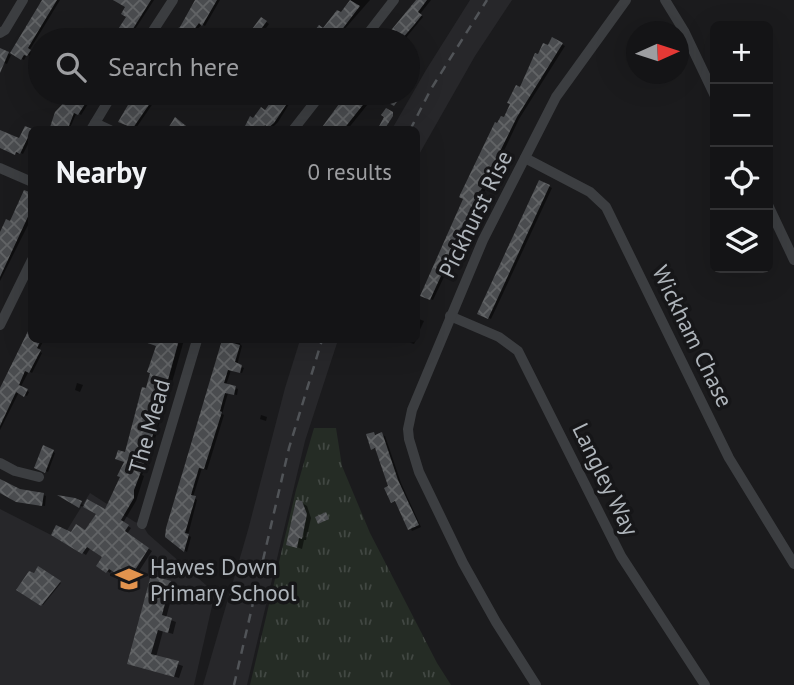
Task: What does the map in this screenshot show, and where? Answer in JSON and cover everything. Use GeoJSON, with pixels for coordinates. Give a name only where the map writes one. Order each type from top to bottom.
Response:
{"type":"FeatureCollection","features":[{"type":"Feature","properties":{"kind":"street"},"geometry":{"type":"LineString","coordinates":[[0,33],[23,0]]}},
{"type":"Feature","properties":{"kind":"street"},"geometry":{"type":"LineString","coordinates":[[154,28],[173,0]]}},
{"type":"Feature","properties":{"kind":"street"},"geometry":{"type":"LineString","coordinates":[[372,28],[394,0]]}},
{"type":"Feature","properties":{"kind":"street","name":"Pickhurst Rise"},"geometry":{"type":"LineString","coordinates":[[536,685],[463,564],[419,472],[408,439],[408,429],[412,410],[483,240],[556,97],[626,0]]}},
{"type":"Feature","properties":{"kind":"street"},"geometry":{"type":"LineString","coordinates":[[665,0],[684,31],[710,86]]}},
{"type":"Feature","properties":{"kind":"street"},"geometry":{"type":"LineString","coordinates":[[93,126],[106,105]]}},
{"type":"Feature","properties":{"kind":"street"},"geometry":{"type":"LineString","coordinates":[[296,126],[313,105]]}},
{"type":"Feature","properties":{"kind":"street","name":"Wickham Chase"},"geometry":{"type":"LineString","coordinates":[[525,158],[590,192],[606,207],[729,458],[794,564]]}},
{"type":"Feature","properties":{"kind":"street"},"geometry":{"type":"LineString","coordinates":[[0,168],[28,181]]}},
{"type":"Feature","properties":{"kind":"street"},"geometry":{"type":"LineString","coordinates":[[770,210],[794,260]]}},
{"type":"Feature","properties":{"kind":"street"},"geometry":{"type":"LineString","coordinates":[[0,325],[28,268]]}},
{"type":"Feature","properties":{"kind":"street","name":"Langley Way"},"geometry":{"type":"LineString","coordinates":[[450,316],[499,337],[518,351],[621,556],[705,685]]}},
{"type":"Feature","properties":{"kind":"street","name":"The Mead"},"geometry":{"type":"LineString","coordinates":[[142,524],[196,343]]}},
{"type":"Feature","properties":{"kind":"street"},"geometry":{"type":"LineString","coordinates":[[0,463],[15,471],[39,477]]}},
{"type":"Feature","properties":{"kind":"shaded area"},"geometry":{"type":"Polygon","coordinates":[[[470,0],[512,0],[475,56],[420,153],[420,126],[394,126],[406,105],[420,105],[420,80],[470,0]]]}},
{"type":"Feature","properties":{"kind":"shaded area"},"geometry":{"type":"Polygon","coordinates":[[[299,343],[337,343],[305,441],[247,685],[203,685],[248,530],[299,343]]]}},
{"type":"Feature","properties":{"kind":"shaded area","name":"Hawes Down Primary School"},"geometry":{"type":"Polygon","coordinates":[[[90,493],[142,524],[148,534],[215,593],[194,685],[0,685],[0,509],[61,540],[90,493]]]}},
{"type":"Feature","properties":{"kind":"green space"},"geometry":{"type":"Polygon","coordinates":[[[314,428],[336,428],[342,466],[370,533],[451,685],[250,685],[296,490],[314,428]]]}},
{"type":"Feature","properties":{"kind":"building"},"geometry":{"type":"Polygon","coordinates":[[[42,0],[57,0],[40,28],[28,28],[27,56],[24,55],[21,60],[10,53],[42,0]]]}},
{"type":"Feature","properties":{"kind":"building"},"geometry":{"type":"Polygon","coordinates":[[[113,0],[151,0],[134,28],[119,28],[126,17],[121,14],[125,7],[113,0]]]}},
{"type":"Feature","properties":{"kind":"building"},"geometry":{"type":"Polygon","coordinates":[[[195,0],[217,0],[202,26],[199,23],[195,28],[180,27],[195,0]]]}},
{"type":"Feature","properties":{"kind":"building"},"geometry":{"type":"Polygon","coordinates":[[[350,0],[360,6],[343,28],[323,28],[337,10],[341,12],[350,0]]]}},
{"type":"Feature","properties":{"kind":"building"},"geometry":{"type":"Polygon","coordinates":[[[416,0],[427,0],[418,12],[422,15],[411,28],[393,28],[416,0]]]}},
{"type":"Feature","properties":{"kind":"building"},"geometry":{"type":"Polygon","coordinates":[[[261,17],[267,21],[262,28],[253,28],[261,17]]]}},
{"type":"Feature","properties":{"kind":"building"},"geometry":{"type":"Polygon","coordinates":[[[552,37],[563,43],[517,117],[430,300],[420,296],[463,199],[459,197],[495,122],[497,123],[501,116],[504,117],[510,104],[507,103],[516,85],[520,87],[535,53],[538,54],[543,43],[548,45],[552,37]]]}},
{"type":"Feature","properties":{"kind":"building"},"geometry":{"type":"Polygon","coordinates":[[[0,48],[9,52],[0,73],[0,48]]]}},
{"type":"Feature","properties":{"kind":"building"},"geometry":{"type":"Polygon","coordinates":[[[62,105],[84,105],[78,115],[74,113],[69,126],[50,126],[55,112],[62,105]]]}},
{"type":"Feature","properties":{"kind":"building"},"geometry":{"type":"Polygon","coordinates":[[[128,105],[149,105],[134,126],[118,122],[128,105]]]}},
{"type":"Feature","properties":{"kind":"building"},"geometry":{"type":"Polygon","coordinates":[[[269,105],[286,105],[270,126],[245,126],[250,116],[253,118],[261,107],[265,110],[269,105]]]}},
{"type":"Feature","properties":{"kind":"building"},"geometry":{"type":"Polygon","coordinates":[[[338,105],[363,105],[346,126],[323,126],[338,105]]]}},
{"type":"Feature","properties":{"kind":"building"},"geometry":{"type":"Polygon","coordinates":[[[386,108],[393,112],[387,126],[379,126],[384,117],[381,115],[386,108]]]}},
{"type":"Feature","properties":{"kind":"building"},"geometry":{"type":"Polygon","coordinates":[[[175,117],[186,126],[169,126],[175,117]]]}},
{"type":"Feature","properties":{"kind":"building"},"geometry":{"type":"Polygon","coordinates":[[[25,126],[28,127],[28,137],[20,154],[16,152],[15,155],[0,148],[0,130],[19,138],[25,126]]]}},
{"type":"Feature","properties":{"kind":"building"},"geometry":{"type":"Polygon","coordinates":[[[539,180],[550,185],[488,319],[477,314],[539,180]]]}},
{"type":"Feature","properties":{"kind":"building"},"geometry":{"type":"Polygon","coordinates":[[[24,190],[28,192],[28,217],[0,277],[0,232],[6,219],[10,221],[24,190]]]}},
{"type":"Feature","properties":{"kind":"building"},"geometry":{"type":"Polygon","coordinates":[[[28,331],[28,343],[40,343],[37,348],[41,350],[29,373],[25,371],[19,385],[28,389],[24,397],[16,392],[0,426],[0,388],[28,331]]]}},
{"type":"Feature","properties":{"kind":"building"},"geometry":{"type":"Polygon","coordinates":[[[148,343],[178,343],[147,456],[134,490],[134,498],[121,520],[129,525],[125,531],[149,548],[128,581],[109,569],[106,573],[96,566],[102,557],[87,547],[82,554],[51,535],[56,525],[71,532],[76,524],[85,530],[96,514],[83,507],[87,499],[105,509],[124,462],[115,459],[118,450],[125,452],[142,387],[146,388],[150,373],[147,372],[156,346],[148,343]]]}},
{"type":"Feature","properties":{"kind":"building"},"geometry":{"type":"Polygon","coordinates":[[[221,343],[240,345],[235,362],[242,365],[240,373],[228,370],[224,383],[236,386],[234,395],[225,393],[220,411],[222,412],[204,469],[199,468],[191,495],[196,496],[185,533],[189,534],[184,552],[165,537],[221,343]]]}},
{"type":"Feature","properties":{"kind":"building"},"geometry":{"type":"Polygon","coordinates":[[[374,432],[375,435],[382,432],[398,480],[419,525],[408,530],[395,501],[391,503],[384,488],[388,486],[375,448],[371,450],[366,434],[374,432]]]}},
{"type":"Feature","properties":{"kind":"building"},"geometry":{"type":"Polygon","coordinates":[[[43,445],[54,450],[45,473],[34,468],[43,445]]]}},
{"type":"Feature","properties":{"kind":"building"},"geometry":{"type":"Polygon","coordinates":[[[0,479],[20,489],[44,493],[42,506],[16,502],[0,493],[0,479]]]}},
{"type":"Feature","properties":{"kind":"building"},"geometry":{"type":"Polygon","coordinates":[[[57,495],[75,498],[82,501],[79,508],[57,495]]]}},
{"type":"Feature","properties":{"kind":"building"},"geometry":{"type":"Polygon","coordinates":[[[296,500],[302,501],[307,514],[302,539],[299,538],[297,548],[286,545],[296,500]]]}},
{"type":"Feature","properties":{"kind":"building"},"geometry":{"type":"Polygon","coordinates":[[[326,512],[329,519],[318,524],[315,517],[326,512]]]}},
{"type":"Feature","properties":{"kind":"building"},"geometry":{"type":"Polygon","coordinates":[[[38,566],[61,581],[41,606],[16,590],[29,571],[34,573],[38,566]]]}},
{"type":"Feature","properties":{"kind":"building"},"geometry":{"type":"Polygon","coordinates":[[[151,575],[171,581],[162,615],[172,618],[168,633],[158,630],[151,654],[179,661],[174,677],[127,664],[151,575]]]}},
{"type":"Feature","properties":{"kind":"railway"},"geometry":{"type":"LineString","coordinates":[[412,126],[431,89],[487,0]]}},
{"type":"Feature","properties":{"kind":"railway"},"geometry":{"type":"LineString","coordinates":[[234,685],[289,448],[321,343]]}},
{"type":"Feature","properties":{"kind":"place","name":"Hawes Down Primary School"},"geometry":{"type":"Point","coordinates":[129,579]}}]}
